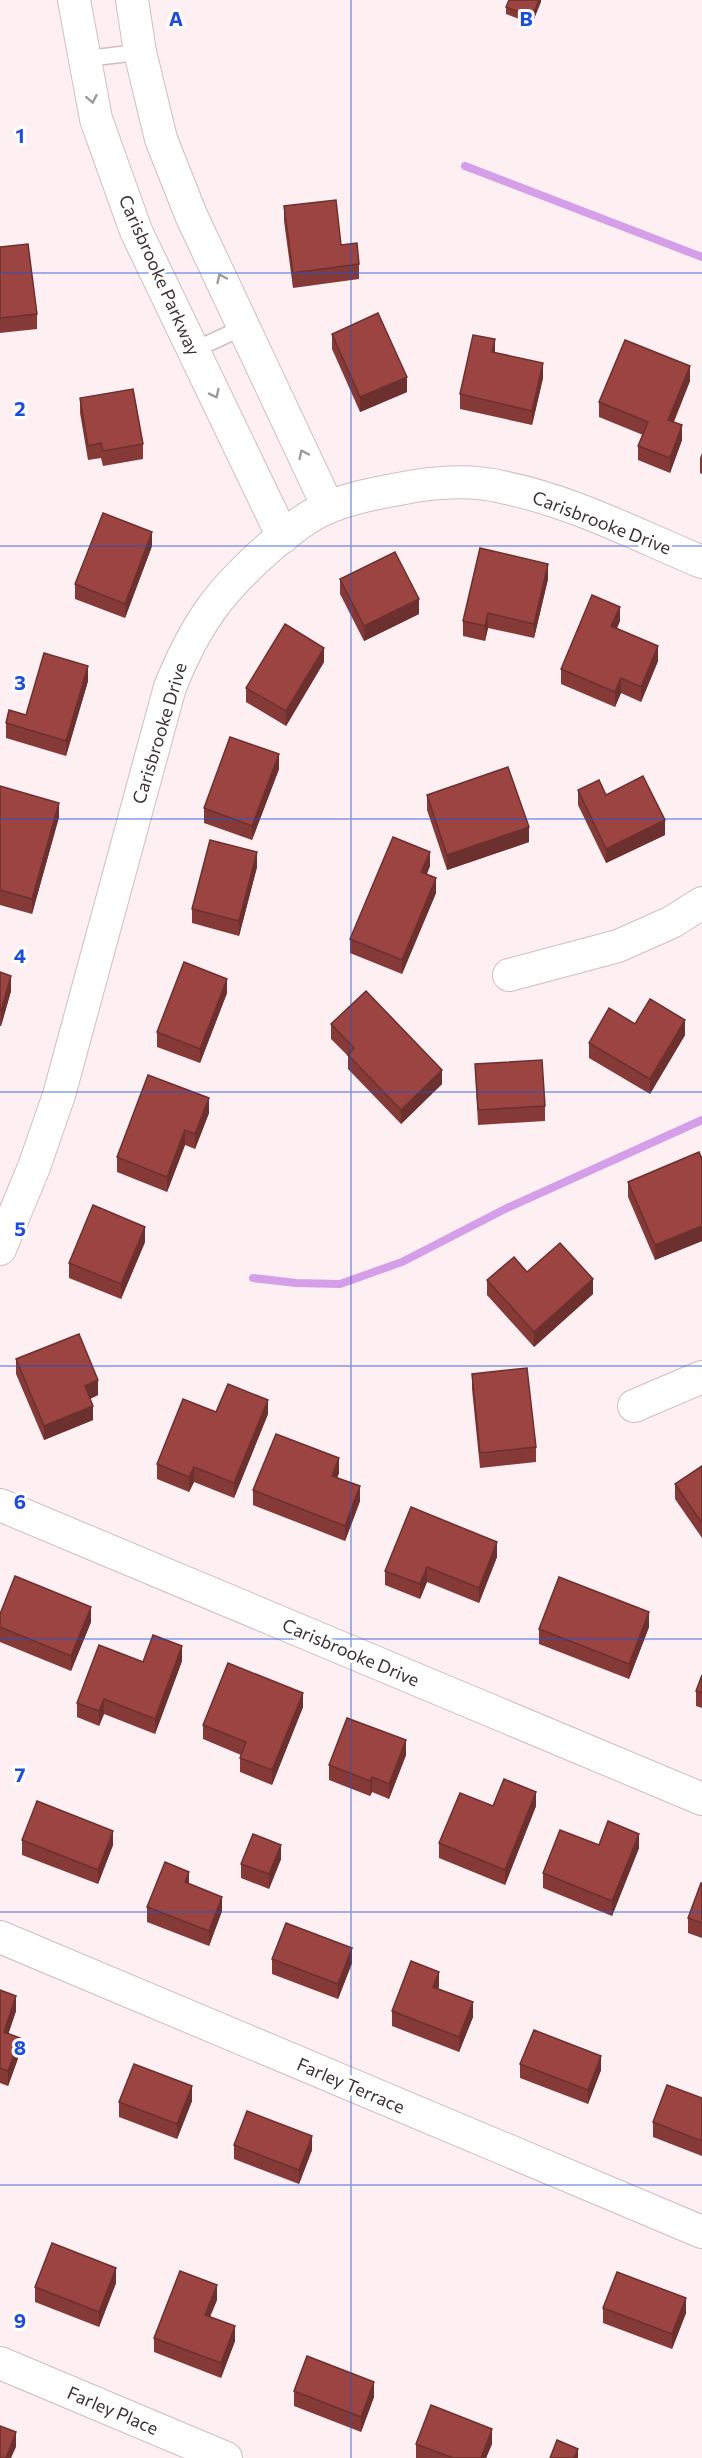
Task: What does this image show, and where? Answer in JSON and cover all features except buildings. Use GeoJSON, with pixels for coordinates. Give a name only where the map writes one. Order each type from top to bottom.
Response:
{"type":"FeatureCollection","features":[{"type":"Feature","properties":{"kind":"street","name":"Carisbrooke Parkway"},"geometry":{"type":"LineString","coordinates":[[74,0],[96,119],[136,231],[283,537]]}},
{"type":"Feature","properties":{"kind":"street"},"geometry":{"type":"LineString","coordinates":[[132,0],[140,52],[161,139],[191,215],[328,507]]}},
{"type":"Feature","properties":{"kind":"street","name":"Carisbrooke Drive"},"geometry":{"type":"LineString","coordinates":[[0,1249],[34,1167],[59,1095],[170,687],[189,644],[203,619],[224,590],[283,537],[313,514],[368,494],[456,481],[500,486],[546,497],[702,562]]}},
{"type":"Feature","properties":{"kind":"street"},"geometry":{"type":"LineString","coordinates":[[509,975],[618,946],[672,922],[702,903]]}},
{"type":"Feature","properties":{"kind":"street"},"geometry":{"type":"LineString","coordinates":[[634,1406],[702,1377]]}},
{"type":"Feature","properties":{"kind":"street","name":"Carisbrooke Drive"},"geometry":{"type":"LineString","coordinates":[[0,1505],[702,1799]]}},
{"type":"Feature","properties":{"kind":"street","name":"Farley Terrace"},"geometry":{"type":"LineString","coordinates":[[0,1937],[702,2232]]}},
{"type":"Feature","properties":{"kind":"street","name":"Farley Place"},"geometry":{"type":"LineString","coordinates":[[0,2362],[226,2458]]}},
{"type":"Feature","properties":{"kind":"lane"},"geometry":{"type":"LineString","coordinates":[[84,59],[140,52]]}},
{"type":"Feature","properties":{"kind":"lane"},"geometry":{"type":"LineString","coordinates":[[194,350],[244,327]]}},
{"type":"Feature","properties":{"kind":"waterway"},"geometry":{"type":"LineString","coordinates":[[465,166],[702,257]]}},
{"type":"Feature","properties":{"kind":"waterway"},"geometry":{"type":"LineString","coordinates":[[253,1278],[296,1283],[340,1284],[402,1262],[507,1208],[702,1120]]}}]}
